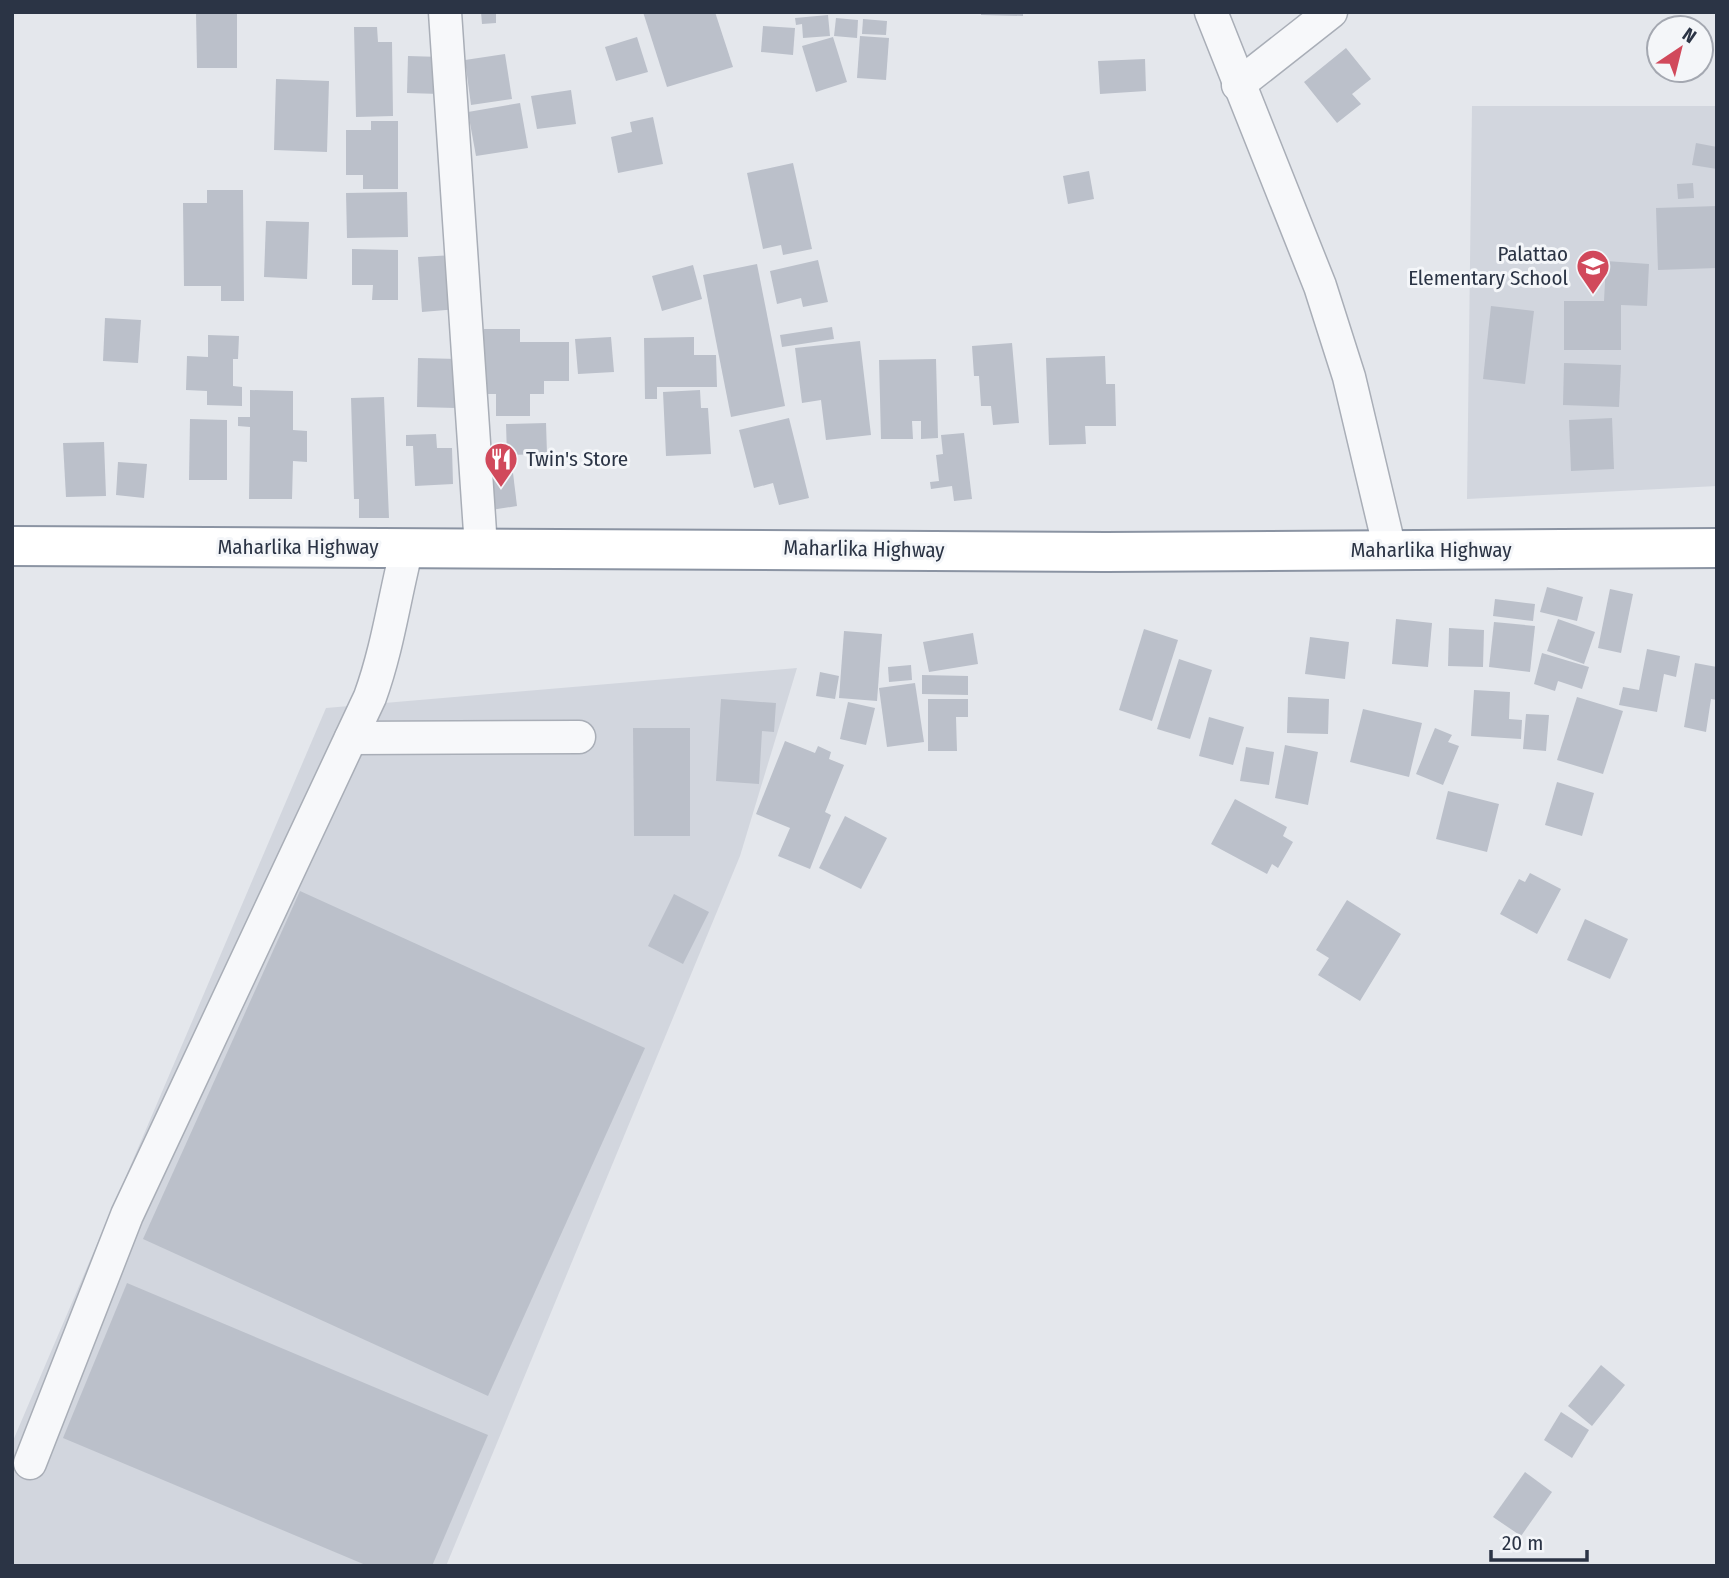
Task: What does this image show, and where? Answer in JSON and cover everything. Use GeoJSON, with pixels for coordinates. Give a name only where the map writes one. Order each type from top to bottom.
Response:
{"type":"FeatureCollection","features":[{"type":"Feature","properties":{"kind":"highway","name":"Maharlika Highway"},"geometry":{"type":"LineString","coordinates":[[12,546],[1390,550],[1717,548]]}},
{"type":"Feature","properties":{"kind":"street"},"geometry":{"type":"LineString","coordinates":[[445,12],[481,547]]}},
{"type":"Feature","properties":{"kind":"street"},"geometry":{"type":"LineString","coordinates":[[1211,12],[1320,286],[1349,377],[1390,550]]}},
{"type":"Feature","properties":{"kind":"street"},"geometry":{"type":"LineString","coordinates":[[1238,85],[1331,12]]}},
{"type":"Feature","properties":{"kind":"street"},"geometry":{"type":"LineString","coordinates":[[30,1463],[127,1215],[351,738],[387,650],[395,597],[407,548]]}},
{"type":"Feature","properties":{"kind":"street"},"geometry":{"type":"LineString","coordinates":[[351,738],[579,737]]}},
{"type":"Feature","properties":{"kind":"shaded area","name":"Palattao Elementary School"},"geometry":{"type":"Polygon","coordinates":[[[1472,106],[1717,106],[1717,486],[1467,499],[1472,106]]]}},
{"type":"Feature","properties":{"kind":"shaded area"},"geometry":{"type":"Polygon","coordinates":[[[797,668],[740,856],[446,1566],[12,1566],[12,1443],[326,708],[797,668]]]}},
{"type":"Feature","properties":{"kind":"building"},"geometry":{"type":"Polygon","coordinates":[[[196,12],[237,12],[237,68],[197,68],[196,12]]]}},
{"type":"Feature","properties":{"kind":"building"},"geometry":{"type":"Polygon","coordinates":[[[481,12],[496,12],[496,23],[482,24],[481,12]]]}},
{"type":"Feature","properties":{"kind":"building"},"geometry":{"type":"Polygon","coordinates":[[[643,12],[715,12],[733,67],[667,87],[643,12]]]}},
{"type":"Feature","properties":{"kind":"building"},"geometry":{"type":"Polygon","coordinates":[[[981,12],[1023,12],[1023,16],[981,15],[981,12]]]}},
{"type":"Feature","properties":{"kind":"building"},"geometry":{"type":"Polygon","coordinates":[[[828,15],[830,36],[803,38],[802,24],[796,25],[795,18],[828,15]]]}},
{"type":"Feature","properties":{"kind":"building"},"geometry":{"type":"Polygon","coordinates":[[[836,18],[858,20],[857,38],[834,36],[836,18]]]}},
{"type":"Feature","properties":{"kind":"building"},"geometry":{"type":"Polygon","coordinates":[[[863,19],[887,21],[886,35],[862,34],[863,19]]]}},
{"type":"Feature","properties":{"kind":"building"},"geometry":{"type":"Polygon","coordinates":[[[763,26],[795,28],[793,55],[761,52],[763,26]]]}},
{"type":"Feature","properties":{"kind":"building"},"geometry":{"type":"Polygon","coordinates":[[[354,27],[377,27],[378,42],[392,42],[393,116],[356,117],[354,27]]]}},
{"type":"Feature","properties":{"kind":"building"},"geometry":{"type":"Polygon","coordinates":[[[860,36],[889,38],[886,80],[857,78],[860,36]]]}},
{"type":"Feature","properties":{"kind":"building"},"geometry":{"type":"Polygon","coordinates":[[[637,37],[648,72],[616,81],[605,47],[637,37]]]}},
{"type":"Feature","properties":{"kind":"building"},"geometry":{"type":"Polygon","coordinates":[[[833,37],[847,82],[816,92],[802,46],[833,37]]]}},
{"type":"Feature","properties":{"kind":"building"},"geometry":{"type":"Polygon","coordinates":[[[1346,48],[1371,79],[1352,94],[1361,104],[1337,123],[1304,82],[1346,48]]]}},
{"type":"Feature","properties":{"kind":"building"},"geometry":{"type":"Polygon","coordinates":[[[505,54],[512,99],[471,105],[465,60],[505,54]]]}},
{"type":"Feature","properties":{"kind":"building"},"geometry":{"type":"Polygon","coordinates":[[[408,56],[441,57],[440,94],[407,93],[408,56]]]}},
{"type":"Feature","properties":{"kind":"building"},"geometry":{"type":"Polygon","coordinates":[[[1145,59],[1146,91],[1100,94],[1098,61],[1145,59]]]}},
{"type":"Feature","properties":{"kind":"building"},"geometry":{"type":"Polygon","coordinates":[[[276,79],[329,81],[327,152],[274,150],[276,79]]]}},
{"type":"Feature","properties":{"kind":"building"},"geometry":{"type":"Polygon","coordinates":[[[571,90],[576,124],[537,129],[531,96],[571,90]]]}},
{"type":"Feature","properties":{"kind":"building"},"geometry":{"type":"Polygon","coordinates":[[[520,103],[528,148],[476,156],[468,112],[520,103]]]}},
{"type":"Feature","properties":{"kind":"building"},"geometry":{"type":"Polygon","coordinates":[[[653,117],[663,164],[618,173],[611,137],[632,132],[630,122],[653,117]]]}},
{"type":"Feature","properties":{"kind":"building"},"geometry":{"type":"Polygon","coordinates":[[[371,121],[398,121],[398,189],[363,189],[363,175],[346,175],[346,130],[371,130],[371,121]]]}},
{"type":"Feature","properties":{"kind":"building"},"geometry":{"type":"Polygon","coordinates":[[[1696,143],[1717,147],[1717,169],[1692,165],[1696,143]]]}},
{"type":"Feature","properties":{"kind":"building"},"geometry":{"type":"Polygon","coordinates":[[[793,163],[812,249],[783,255],[781,245],[763,249],[747,173],[793,163]]]}},
{"type":"Feature","properties":{"kind":"building"},"geometry":{"type":"Polygon","coordinates":[[[1089,171],[1094,199],[1068,204],[1063,176],[1089,171]]]}},
{"type":"Feature","properties":{"kind":"building"},"geometry":{"type":"Polygon","coordinates":[[[1693,183],[1694,198],[1678,199],[1677,184],[1693,183]]]}},
{"type":"Feature","properties":{"kind":"building"},"geometry":{"type":"Polygon","coordinates":[[[207,190],[243,190],[244,301],[221,301],[221,286],[184,286],[183,203],[207,203],[207,190]]]}},
{"type":"Feature","properties":{"kind":"building"},"geometry":{"type":"Polygon","coordinates":[[[407,192],[408,237],[347,238],[346,193],[407,192]]]}},
{"type":"Feature","properties":{"kind":"building"},"geometry":{"type":"Polygon","coordinates":[[[1717,206],[1717,268],[1658,270],[1656,208],[1717,206]]]}},
{"type":"Feature","properties":{"kind":"building"},"geometry":{"type":"Polygon","coordinates":[[[266,221],[309,222],[307,279],[264,277],[266,221]]]}},
{"type":"Feature","properties":{"kind":"building"},"geometry":{"type":"Polygon","coordinates":[[[352,249],[398,250],[398,300],[372,300],[373,285],[352,285],[352,249]]]}},
{"type":"Feature","properties":{"kind":"building"},"geometry":{"type":"Polygon","coordinates":[[[454,255],[458,309],[422,312],[418,257],[454,255]]]}},
{"type":"Feature","properties":{"kind":"building"},"geometry":{"type":"Polygon","coordinates":[[[818,260],[828,302],[803,307],[801,298],[777,304],[770,271],[818,260]]]}},
{"type":"Feature","properties":{"kind":"building"},"geometry":{"type":"Polygon","coordinates":[[[1606,261],[1649,264],[1647,306],[1621,305],[1621,350],[1564,350],[1564,301],[1604,301],[1606,261]]]}},
{"type":"Feature","properties":{"kind":"building"},"geometry":{"type":"Polygon","coordinates":[[[757,264],[785,406],[731,417],[703,275],[757,264]]]}},
{"type":"Feature","properties":{"kind":"building"},"geometry":{"type":"Polygon","coordinates":[[[693,265],[702,299],[662,311],[652,276],[693,265]]]}},
{"type":"Feature","properties":{"kind":"building"},"geometry":{"type":"Polygon","coordinates":[[[1491,306],[1534,311],[1525,384],[1483,379],[1491,306]]]}},
{"type":"Feature","properties":{"kind":"building"},"geometry":{"type":"Polygon","coordinates":[[[105,318],[141,320],[138,363],[103,361],[105,318]]]}},
{"type":"Feature","properties":{"kind":"building"},"geometry":{"type":"Polygon","coordinates":[[[832,327],[834,339],[782,347],[780,335],[832,327]]]}},
{"type":"Feature","properties":{"kind":"building"},"geometry":{"type":"Polygon","coordinates":[[[484,329],[520,329],[520,342],[569,342],[569,381],[544,381],[544,394],[530,394],[530,416],[496,416],[496,394],[484,394],[484,329]]]}},
{"type":"Feature","properties":{"kind":"building"},"geometry":{"type":"Polygon","coordinates":[[[208,335],[239,336],[238,359],[233,359],[233,386],[242,387],[242,406],[207,405],[207,391],[186,390],[187,356],[208,357],[208,335]]]}},
{"type":"Feature","properties":{"kind":"building"},"geometry":{"type":"Polygon","coordinates":[[[611,337],[614,372],[578,374],[575,339],[611,337]]]}},
{"type":"Feature","properties":{"kind":"building"},"geometry":{"type":"Polygon","coordinates":[[[694,337],[694,355],[716,355],[717,387],[657,387],[657,399],[645,399],[644,338],[694,337]]]}},
{"type":"Feature","properties":{"kind":"building"},"geometry":{"type":"Polygon","coordinates":[[[860,341],[871,435],[826,440],[821,400],[802,403],[795,348],[860,341]]]}},
{"type":"Feature","properties":{"kind":"building"},"geometry":{"type":"Polygon","coordinates":[[[1012,343],[1019,423],[993,425],[991,406],[981,406],[979,376],[974,376],[972,346],[1012,343]]]}},
{"type":"Feature","properties":{"kind":"building"},"geometry":{"type":"Polygon","coordinates":[[[1105,356],[1106,384],[1115,384],[1116,426],[1085,426],[1086,444],[1049,445],[1046,358],[1105,356]]]}},
{"type":"Feature","properties":{"kind":"building"},"geometry":{"type":"Polygon","coordinates":[[[418,358],[458,359],[456,408],[417,407],[418,358]]]}},
{"type":"Feature","properties":{"kind":"building"},"geometry":{"type":"Polygon","coordinates":[[[936,359],[938,438],[921,439],[921,421],[912,421],[913,439],[881,439],[879,360],[936,359]]]}},
{"type":"Feature","properties":{"kind":"building"},"geometry":{"type":"Polygon","coordinates":[[[1564,363],[1621,365],[1619,407],[1563,405],[1564,363]]]}},
{"type":"Feature","properties":{"kind":"building"},"geometry":{"type":"Polygon","coordinates":[[[250,390],[293,391],[293,430],[307,431],[307,462],[293,461],[292,499],[249,499],[250,427],[238,426],[238,417],[250,417],[250,390]]]}},
{"type":"Feature","properties":{"kind":"building"},"geometry":{"type":"Polygon","coordinates":[[[700,390],[701,408],[708,408],[711,454],[666,456],[663,392],[700,390]]]}},
{"type":"Feature","properties":{"kind":"building"},"geometry":{"type":"Polygon","coordinates":[[[384,397],[389,518],[359,518],[359,499],[354,499],[351,398],[384,397]]]}},
{"type":"Feature","properties":{"kind":"building"},"geometry":{"type":"Polygon","coordinates":[[[789,418],[809,498],[779,505],[773,483],[754,488],[739,430],[789,418]]]}},
{"type":"Feature","properties":{"kind":"building"},"geometry":{"type":"Polygon","coordinates":[[[1612,418],[1614,469],[1571,471],[1569,420],[1612,418]]]}},
{"type":"Feature","properties":{"kind":"building"},"geometry":{"type":"Polygon","coordinates":[[[190,419],[227,420],[227,480],[189,480],[190,419]]]}},
{"type":"Feature","properties":{"kind":"building"},"geometry":{"type":"Polygon","coordinates":[[[546,423],[547,454],[507,455],[506,424],[546,423]]]}},
{"type":"Feature","properties":{"kind":"building"},"geometry":{"type":"Polygon","coordinates":[[[964,433],[972,499],[954,501],[952,486],[931,489],[930,482],[939,481],[936,455],[943,454],[941,435],[964,433]]]}},
{"type":"Feature","properties":{"kind":"building"},"geometry":{"type":"Polygon","coordinates":[[[436,434],[437,448],[452,448],[453,484],[415,486],[413,446],[406,446],[406,435],[436,434]]]}},
{"type":"Feature","properties":{"kind":"building"},"geometry":{"type":"Polygon","coordinates":[[[104,442],[106,496],[66,497],[63,443],[104,442]]]}},
{"type":"Feature","properties":{"kind":"building"},"geometry":{"type":"Polygon","coordinates":[[[118,462],[147,464],[144,498],[116,495],[118,462]]]}},
{"type":"Feature","properties":{"kind":"building"},"geometry":{"type":"Polygon","coordinates":[[[513,473],[517,506],[491,510],[486,476],[513,473]]]}},
{"type":"Feature","properties":{"kind":"building"},"geometry":{"type":"Polygon","coordinates":[[[1547,587],[1583,597],[1577,621],[1540,612],[1547,587]]]}},
{"type":"Feature","properties":{"kind":"building"},"geometry":{"type":"Polygon","coordinates":[[[1610,589],[1633,594],[1621,653],[1598,648],[1610,589]]]}},
{"type":"Feature","properties":{"kind":"building"},"geometry":{"type":"Polygon","coordinates":[[[1495,599],[1535,604],[1533,621],[1493,616],[1495,599]]]}},
{"type":"Feature","properties":{"kind":"building"},"geometry":{"type":"Polygon","coordinates":[[[1396,619],[1432,623],[1428,667],[1392,664],[1396,619]]]}},
{"type":"Feature","properties":{"kind":"building"},"geometry":{"type":"Polygon","coordinates":[[[1558,619],[1595,632],[1584,664],[1547,651],[1558,619]]]}},
{"type":"Feature","properties":{"kind":"building"},"geometry":{"type":"Polygon","coordinates":[[[1494,622],[1535,626],[1530,672],[1489,667],[1494,622]]]}},
{"type":"Feature","properties":{"kind":"building"},"geometry":{"type":"Polygon","coordinates":[[[1449,628],[1484,630],[1483,667],[1448,666],[1449,628]]]}},
{"type":"Feature","properties":{"kind":"building"},"geometry":{"type":"Polygon","coordinates":[[[1144,629],[1178,640],[1152,721],[1119,710],[1144,629]]]}},
{"type":"Feature","properties":{"kind":"building"},"geometry":{"type":"Polygon","coordinates":[[[844,631],[882,634],[877,701],[839,698],[844,631]]]}},
{"type":"Feature","properties":{"kind":"building"},"geometry":{"type":"Polygon","coordinates":[[[973,633],[978,664],[929,672],[923,642],[973,633]]]}},
{"type":"Feature","properties":{"kind":"building"},"geometry":{"type":"Polygon","coordinates":[[[1310,637],[1349,642],[1345,679],[1305,674],[1310,637]]]}},
{"type":"Feature","properties":{"kind":"building"},"geometry":{"type":"Polygon","coordinates":[[[1647,649],[1680,656],[1676,677],[1664,674],[1657,712],[1619,705],[1623,687],[1639,690],[1647,649]]]}},
{"type":"Feature","properties":{"kind":"building"},"geometry":{"type":"Polygon","coordinates":[[[1542,653],[1589,667],[1582,689],[1558,681],[1555,691],[1534,684],[1542,653]]]}},
{"type":"Feature","properties":{"kind":"building"},"geometry":{"type":"Polygon","coordinates":[[[1179,659],[1212,670],[1190,739],[1157,729],[1179,659]]]}},
{"type":"Feature","properties":{"kind":"building"},"geometry":{"type":"Polygon","coordinates":[[[1695,663],[1717,667],[1717,700],[1711,699],[1706,732],[1684,727],[1695,663]]]}},
{"type":"Feature","properties":{"kind":"building"},"geometry":{"type":"Polygon","coordinates":[[[911,665],[912,680],[889,682],[888,667],[911,665]]]}},
{"type":"Feature","properties":{"kind":"building"},"geometry":{"type":"Polygon","coordinates":[[[820,672],[839,676],[835,699],[816,696],[820,672]]]}},
{"type":"Feature","properties":{"kind":"building"},"geometry":{"type":"Polygon","coordinates":[[[922,675],[968,676],[968,695],[922,694],[922,675]]]}},
{"type":"Feature","properties":{"kind":"building"},"geometry":{"type":"Polygon","coordinates":[[[915,683],[924,742],[887,747],[879,688],[915,683]]]}},
{"type":"Feature","properties":{"kind":"building"},"geometry":{"type":"Polygon","coordinates":[[[1474,690],[1510,692],[1509,719],[1522,720],[1521,739],[1471,736],[1474,690]]]}},
{"type":"Feature","properties":{"kind":"building"},"geometry":{"type":"Polygon","coordinates":[[[1288,697],[1329,699],[1328,734],[1287,733],[1288,697]]]}},
{"type":"Feature","properties":{"kind":"building"},"geometry":{"type":"Polygon","coordinates":[[[1577,697],[1623,711],[1603,774],[1557,760],[1577,697]]]}},
{"type":"Feature","properties":{"kind":"building"},"geometry":{"type":"Polygon","coordinates":[[[721,699],[776,703],[774,732],[762,731],[759,784],[716,781],[721,699]]]}},
{"type":"Feature","properties":{"kind":"building"},"geometry":{"type":"Polygon","coordinates":[[[928,699],[968,699],[968,717],[956,717],[957,751],[928,751],[928,699]]]}},
{"type":"Feature","properties":{"kind":"building"},"geometry":{"type":"Polygon","coordinates":[[[848,702],[875,708],[866,745],[840,739],[848,702]]]}},
{"type":"Feature","properties":{"kind":"building"},"geometry":{"type":"Polygon","coordinates":[[[1363,709],[1422,723],[1409,777],[1350,762],[1363,709]]]}},
{"type":"Feature","properties":{"kind":"building"},"geometry":{"type":"Polygon","coordinates":[[[1526,714],[1549,715],[1546,751],[1523,749],[1526,714]]]}},
{"type":"Feature","properties":{"kind":"building"},"geometry":{"type":"Polygon","coordinates":[[[1209,717],[1244,727],[1233,765],[1199,756],[1209,717]]]}},
{"type":"Feature","properties":{"kind":"building"},"geometry":{"type":"Polygon","coordinates":[[[633,728],[690,728],[690,836],[634,836],[633,728]]]}},
{"type":"Feature","properties":{"kind":"building"},"geometry":{"type":"Polygon","coordinates":[[[1435,728],[1452,735],[1448,742],[1459,746],[1443,785],[1416,774],[1435,728]]]}},
{"type":"Feature","properties":{"kind":"building"},"geometry":{"type":"Polygon","coordinates":[[[785,741],[815,753],[818,746],[831,752],[829,759],[844,765],[825,812],[831,815],[810,869],[778,856],[790,828],[756,814],[785,741]]]}},
{"type":"Feature","properties":{"kind":"building"},"geometry":{"type":"Polygon","coordinates":[[[1285,745],[1318,752],[1308,805],[1275,798],[1285,745]]]}},
{"type":"Feature","properties":{"kind":"building"},"geometry":{"type":"Polygon","coordinates":[[[1246,747],[1274,752],[1269,785],[1240,781],[1246,747]]]}},
{"type":"Feature","properties":{"kind":"building"},"geometry":{"type":"Polygon","coordinates":[[[1557,782],[1594,793],[1582,836],[1545,825],[1557,782]]]}},
{"type":"Feature","properties":{"kind":"building"},"geometry":{"type":"Polygon","coordinates":[[[1448,791],[1499,804],[1487,852],[1436,839],[1448,791]]]}},
{"type":"Feature","properties":{"kind":"building"},"geometry":{"type":"Polygon","coordinates":[[[1235,799],[1287,827],[1283,836],[1293,842],[1278,868],[1272,864],[1267,874],[1211,844],[1235,799]]]}},
{"type":"Feature","properties":{"kind":"building"},"geometry":{"type":"Polygon","coordinates":[[[845,816],[887,838],[861,889],[819,868],[845,816]]]}},
{"type":"Feature","properties":{"kind":"building"},"geometry":{"type":"Polygon","coordinates":[[[1530,873],[1561,889],[1537,934],[1500,914],[1519,879],[1525,882],[1530,873]]]}},
{"type":"Feature","properties":{"kind":"building"},"geometry":{"type":"Polygon","coordinates":[[[300,891],[645,1048],[488,1396],[143,1239],[300,891]]]}},
{"type":"Feature","properties":{"kind":"building"},"geometry":{"type":"Polygon","coordinates":[[[674,894],[709,912],[683,964],[648,946],[674,894]]]}},
{"type":"Feature","properties":{"kind":"building"},"geometry":{"type":"Polygon","coordinates":[[[1347,900],[1401,934],[1360,1001],[1318,975],[1329,958],[1316,950],[1347,900]]]}},
{"type":"Feature","properties":{"kind":"building"},"geometry":{"type":"Polygon","coordinates":[[[1585,919],[1628,939],[1610,979],[1567,960],[1585,919]]]}},
{"type":"Feature","properties":{"kind":"building"},"geometry":{"type":"Polygon","coordinates":[[[127,1283],[488,1435],[432,1566],[368,1566],[63,1438],[127,1283]]]}},
{"type":"Feature","properties":{"kind":"building"},"geometry":{"type":"Polygon","coordinates":[[[1601,1365],[1625,1385],[1592,1426],[1568,1406],[1601,1365]]]}},
{"type":"Feature","properties":{"kind":"building"},"geometry":{"type":"Polygon","coordinates":[[[1561,1412],[1589,1430],[1572,1458],[1544,1440],[1561,1412]]]}},
{"type":"Feature","properties":{"kind":"building"},"geometry":{"type":"Polygon","coordinates":[[[1525,1472],[1552,1492],[1521,1536],[1493,1517],[1525,1472]]]}},
{"type":"Feature","properties":{"kind":"place","name":"Palattao Elementary School"},"geometry":{"type":"Point","coordinates":[1593,296]}},
{"type":"Feature","properties":{"kind":"place","name":"Twin's Store"},"geometry":{"type":"Point","coordinates":[501,489]}}]}
